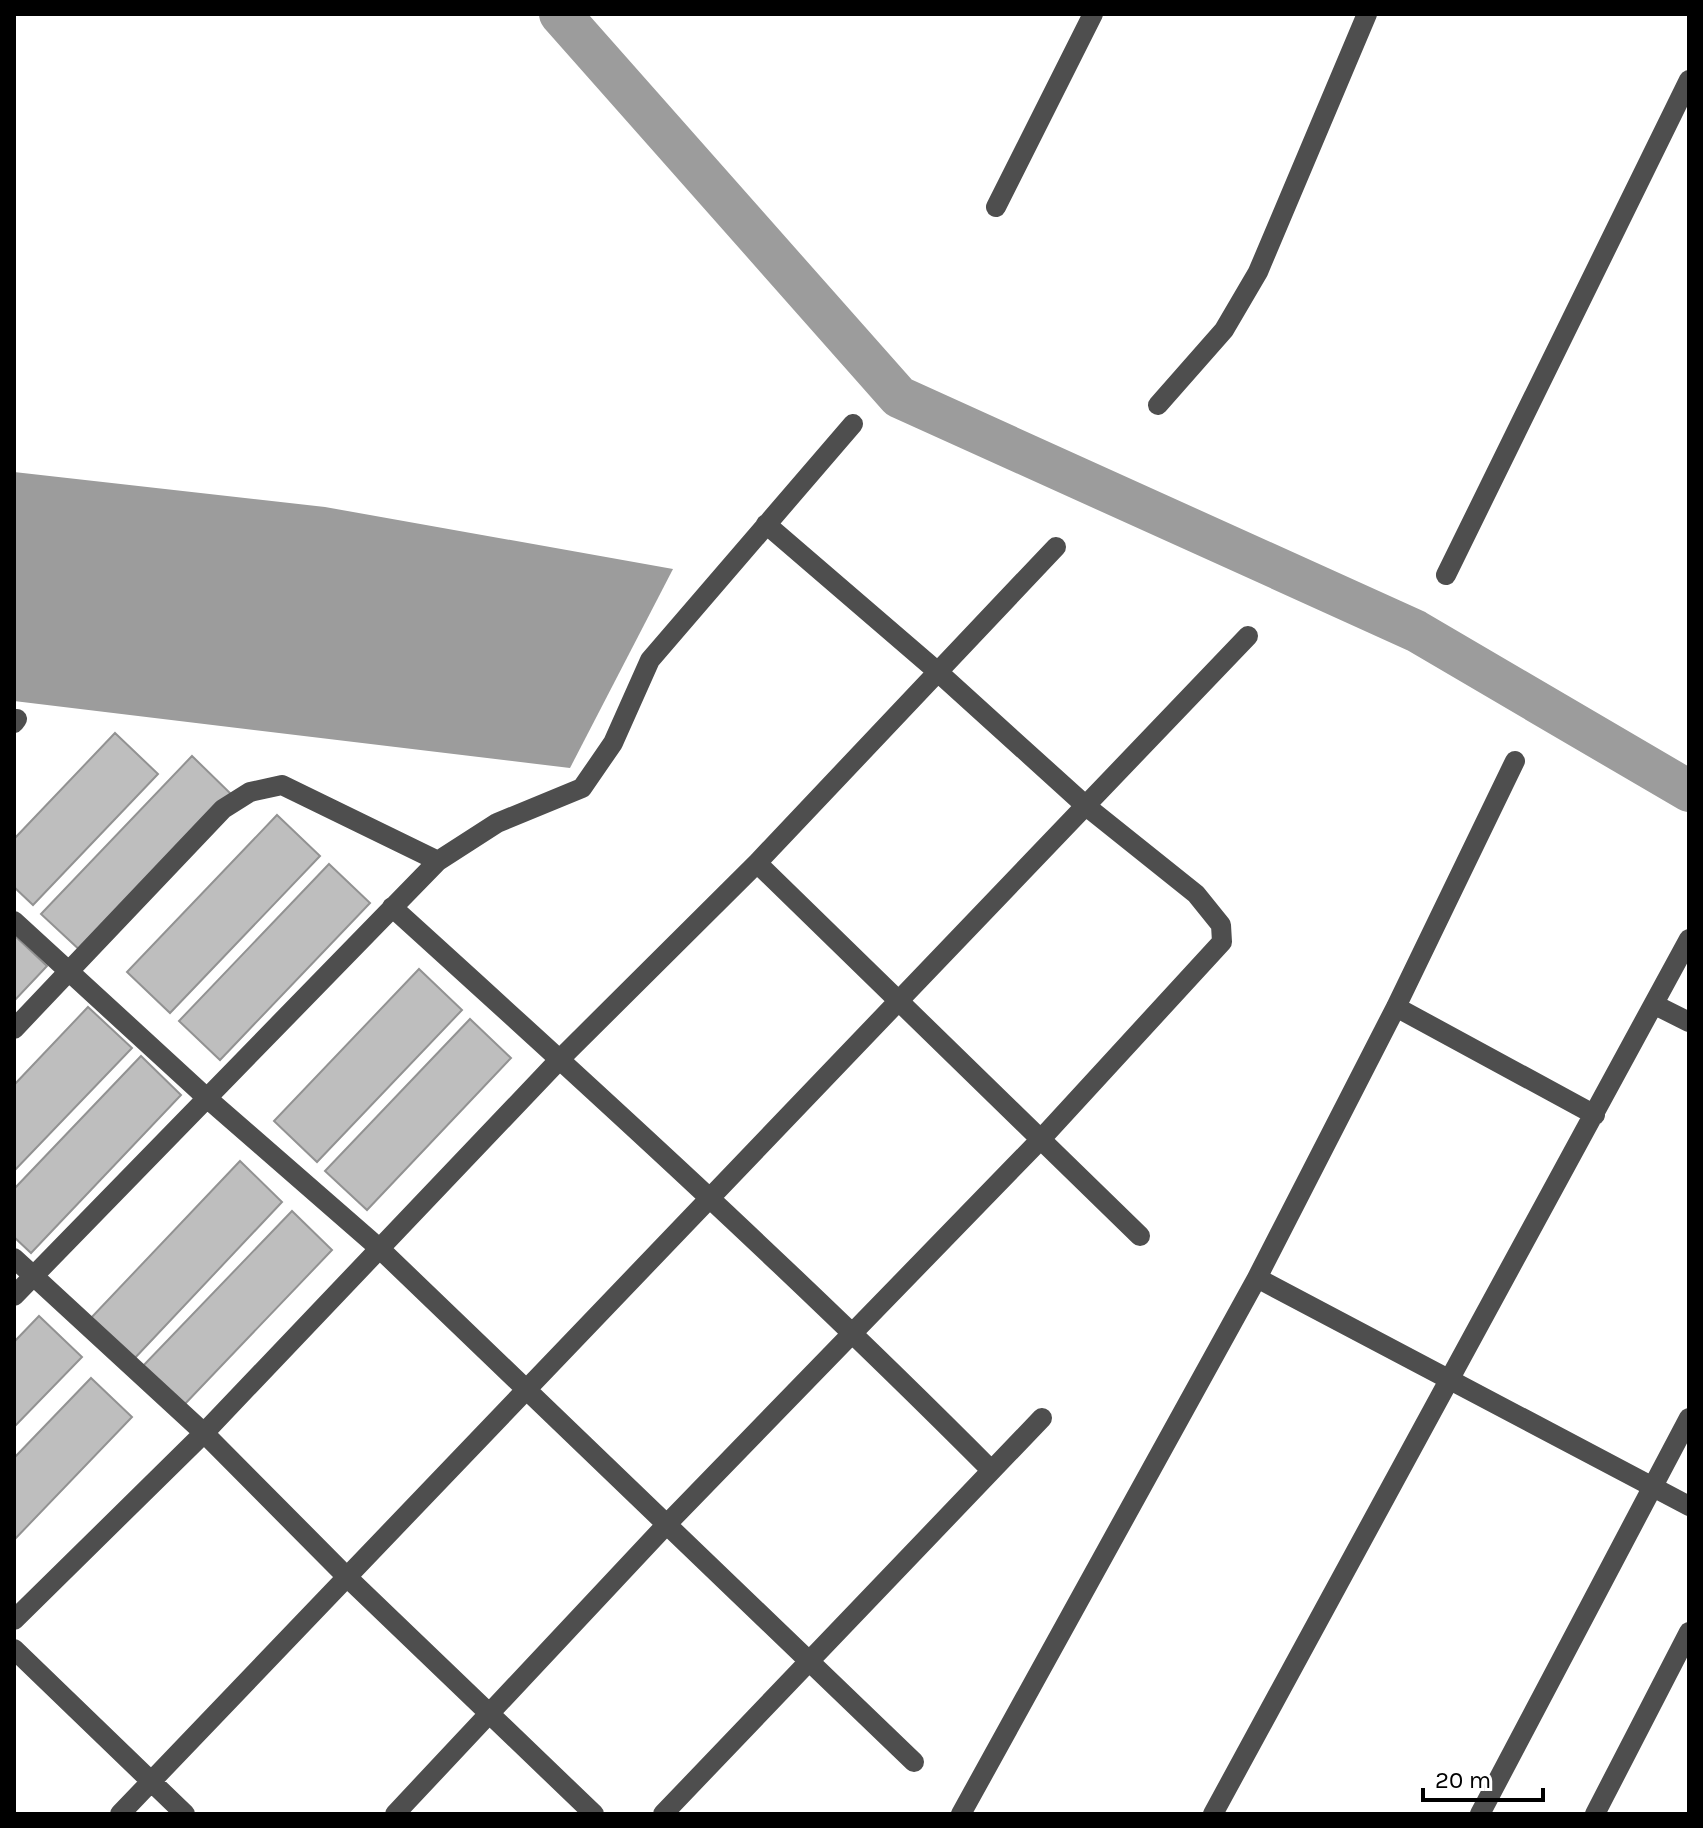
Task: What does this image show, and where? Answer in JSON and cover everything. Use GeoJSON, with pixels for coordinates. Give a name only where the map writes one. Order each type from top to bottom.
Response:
{"type":"FeatureCollection","features":[{"type":"Feature","properties":{"kind":"street"},"geometry":{"type":"LineString","coordinates":[[996,207],[1093,14]]}},
{"type":"Feature","properties":{"kind":"street"},"geometry":{"type":"LineString","coordinates":[[1158,405],[1224,330],[1258,272],[1367,14]]}},
{"type":"Feature","properties":{"kind":"street"},"geometry":{"type":"LineString","coordinates":[[1446,575],[1689,80]]}},
{"type":"Feature","properties":{"kind":"street"},"geometry":{"type":"LineString","coordinates":[[14,1296],[438,861],[497,823],[582,788],[613,743],[650,660],[853,424]]}},
{"type":"Feature","properties":{"kind":"street"},"geometry":{"type":"LineString","coordinates":[[395,1814],[667,1524],[1041,1139],[1222,942],[1221,925],[1196,894],[1086,806],[938,672],[766,524]]}},
{"type":"Feature","properties":{"kind":"street"},"geometry":{"type":"LineString","coordinates":[[14,1620],[204,1433],[560,1059],[757,863],[1056,547]]}},
{"type":"Feature","properties":{"kind":"street"},"geometry":{"type":"LineString","coordinates":[[120,1814],[1248,636]]}},
{"type":"Feature","properties":{"kind":"street"},"geometry":{"type":"LineString","coordinates":[[961,1814],[1257,1278],[1396,1007],[1515,761]]}},
{"type":"Feature","properties":{"kind":"street"},"geometry":{"type":"LineString","coordinates":[[14,1029],[223,809],[250,792],[282,785],[438,861]]}},
{"type":"Feature","properties":{"kind":"street"},"geometry":{"type":"LineString","coordinates":[[757,863],[1140,1236]]}},
{"type":"Feature","properties":{"kind":"street"},"geometry":{"type":"LineString","coordinates":[[392,907],[711,1196],[854,1332],[991,1470]]}},
{"type":"Feature","properties":{"kind":"street"},"geometry":{"type":"LineString","coordinates":[[14,921],[68,974],[379,1248],[914,1762]]}},
{"type":"Feature","properties":{"kind":"street"},"geometry":{"type":"LineString","coordinates":[[1213,1814],[1689,939]]}},
{"type":"Feature","properties":{"kind":"street"},"geometry":{"type":"LineString","coordinates":[[1655,1005],[1689,1022]]}},
{"type":"Feature","properties":{"kind":"street"},"geometry":{"type":"LineString","coordinates":[[1396,1007],[1595,1115]]}},
{"type":"Feature","properties":{"kind":"street"},"geometry":{"type":"LineString","coordinates":[[14,1258],[204,1433],[347,1577],[594,1814]]}},
{"type":"Feature","properties":{"kind":"street"},"geometry":{"type":"LineString","coordinates":[[1257,1278],[1689,1506]]}},
{"type":"Feature","properties":{"kind":"street"},"geometry":{"type":"LineString","coordinates":[[663,1814],[1042,1418]]}},
{"type":"Feature","properties":{"kind":"street"},"geometry":{"type":"LineString","coordinates":[[1480,1814],[1689,1418]]}},
{"type":"Feature","properties":{"kind":"street"},"geometry":{"type":"LineString","coordinates":[[1595,1814],[1689,1632]]}},
{"type":"Feature","properties":{"kind":"street"},"geometry":{"type":"LineString","coordinates":[[14,1649],[185,1814]]}},
{"type":"Feature","properties":{"kind":"shaded area"},"geometry":{"type":"Polygon","coordinates":[[[14,472],[325,507],[673,569],[570,768],[14,701],[14,472]]]}},
{"type":"Feature","properties":{"kind":"building"},"geometry":{"type":"Polygon","coordinates":[[[115,733],[158,774],[33,905],[14,887],[14,839],[115,733]]]}},
{"type":"Feature","properties":{"kind":"building"},"geometry":{"type":"Polygon","coordinates":[[[192,756],[232,795],[83,953],[41,914],[192,756]]]}},
{"type":"Feature","properties":{"kind":"building"},"geometry":{"type":"Polygon","coordinates":[[[277,815],[320,856],[170,1013],[127,972],[277,815]]]}},
{"type":"Feature","properties":{"kind":"building"},"geometry":{"type":"Polygon","coordinates":[[[329,864],[370,903],[220,1060],[179,1021],[329,864]]]}},
{"type":"Feature","properties":{"kind":"building"},"geometry":{"type":"Polygon","coordinates":[[[14,935],[47,966],[14,1001],[14,935]]]}},
{"type":"Feature","properties":{"kind":"building"},"geometry":{"type":"Polygon","coordinates":[[[419,969],[462,1010],[317,1162],[274,1121],[419,969]]]}},
{"type":"Feature","properties":{"kind":"building"},"geometry":{"type":"Polygon","coordinates":[[[88,1007],[132,1048],[14,1171],[14,1085],[88,1007]]]}},
{"type":"Feature","properties":{"kind":"building"},"geometry":{"type":"Polygon","coordinates":[[[470,1019],[511,1058],[367,1210],[325,1171],[470,1019]]]}},
{"type":"Feature","properties":{"kind":"building"},"geometry":{"type":"Polygon","coordinates":[[[141,1056],[181,1095],[31,1253],[14,1237],[14,1189],[141,1056]]]}},
{"type":"Feature","properties":{"kind":"building"},"geometry":{"type":"Polygon","coordinates":[[[240,1161],[282,1202],[133,1360],[90,1319],[240,1161]]]}},
{"type":"Feature","properties":{"kind":"building"},"geometry":{"type":"Polygon","coordinates":[[[292,1211],[332,1250],[182,1407],[141,1368],[292,1211]]]}},
{"type":"Feature","properties":{"kind":"building"},"geometry":{"type":"Polygon","coordinates":[[[39,1316],[82,1357],[14,1427],[14,1342],[39,1316]]]}},
{"type":"Feature","properties":{"kind":"building"},"geometry":{"type":"Polygon","coordinates":[[[91,1378],[132,1417],[14,1540],[14,1458],[91,1378]]]}},
{"type":"Feature","properties":{"kind":"waterway"},"geometry":{"type":"LineString","coordinates":[[560,14],[899,397],[1416,631],[1689,791]]}}]}
